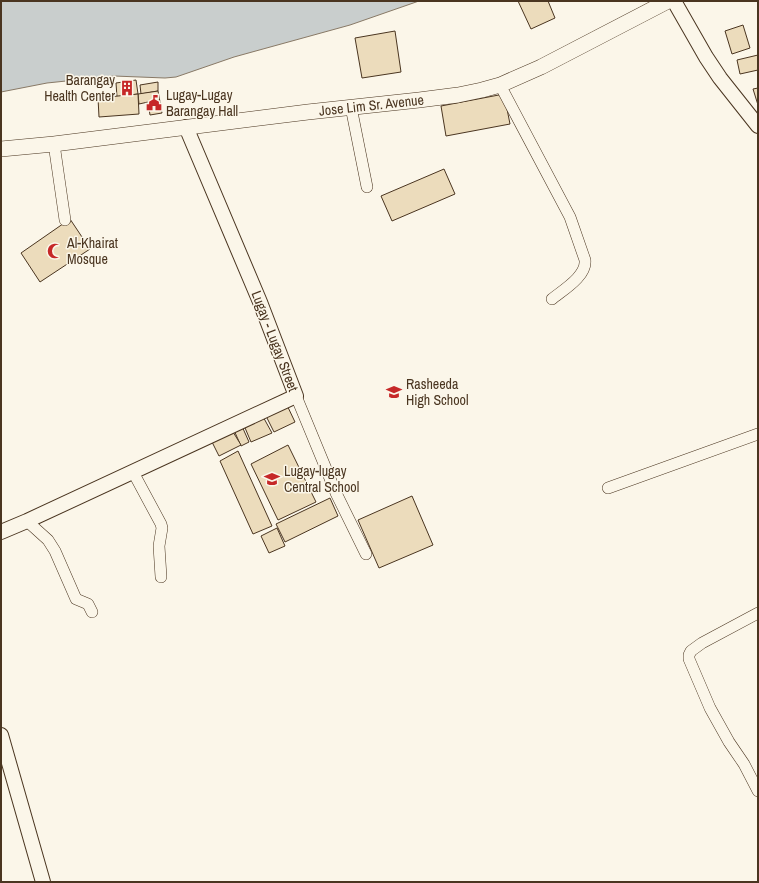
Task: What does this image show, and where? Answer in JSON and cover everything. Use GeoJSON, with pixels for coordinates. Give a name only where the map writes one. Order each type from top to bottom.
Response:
{"type":"FeatureCollection","features":[{"type":"Feature","properties":{"kind":"main road","name":"Jose Lim Sr. Avenue"},"geometry":{"type":"LineString","coordinates":[[1,149],[54,144],[458,95],[500,85],[541,67],[668,1]]}},
{"type":"Feature","properties":{"kind":"street"},"geometry":{"type":"LineString","coordinates":[[674,1],[706,57],[720,78],[758,126]]}},
{"type":"Feature","properties":{"kind":"street"},"geometry":{"type":"LineString","coordinates":[[500,85],[570,216],[585,260],[585,268],[581,275],[552,299]]}},
{"type":"Feature","properties":{"kind":"street"},"geometry":{"type":"LineString","coordinates":[[351,107],[367,186]]}},
{"type":"Feature","properties":{"kind":"street","name":"Lugay - Lugay Street"},"geometry":{"type":"LineString","coordinates":[[186,127],[260,302],[296,396],[336,493],[366,554]]}},
{"type":"Feature","properties":{"kind":"street"},"geometry":{"type":"LineString","coordinates":[[54,144],[65,220]]}},
{"type":"Feature","properties":{"kind":"street"},"geometry":{"type":"LineString","coordinates":[[1,532],[296,396]]}},
{"type":"Feature","properties":{"kind":"street"},"geometry":{"type":"LineString","coordinates":[[608,488],[758,434]]}},
{"type":"Feature","properties":{"kind":"street"},"geometry":{"type":"LineString","coordinates":[[133,472],[161,524],[162,528],[159,546],[161,577]]}},
{"type":"Feature","properties":{"kind":"street"},"geometry":{"type":"LineString","coordinates":[[27,521],[48,540],[55,551],[76,599],[88,604],[92,612]]}},
{"type":"Feature","properties":{"kind":"street"},"geometry":{"type":"LineString","coordinates":[[758,613],[702,643],[691,651],[689,655],[689,659],[710,708],[729,742],[744,764],[758,791]]}},
{"type":"Feature","properties":{"kind":"street"},"geometry":{"type":"LineString","coordinates":[[1,735],[43,882]]}},
{"type":"Feature","properties":{"kind":"shaded area"},"geometry":{"type":"Polygon","coordinates":[[[1,1],[419,1],[350,25],[234,57],[176,77],[114,76],[47,83],[1,92],[1,1]]]}},
{"type":"Feature","properties":{"kind":"building"},"geometry":{"type":"Polygon","coordinates":[[[518,1],[548,1],[555,18],[531,29],[518,1]]]}},
{"type":"Feature","properties":{"kind":"building"},"geometry":{"type":"Polygon","coordinates":[[[743,25],[750,48],[732,54],[725,31],[743,25]]]}},
{"type":"Feature","properties":{"kind":"building"},"geometry":{"type":"Polygon","coordinates":[[[395,31],[401,72],[362,78],[355,38],[395,31]]]}},
{"type":"Feature","properties":{"kind":"building"},"geometry":{"type":"Polygon","coordinates":[[[758,55],[758,70],[740,74],[737,60],[758,55]]]}},
{"type":"Feature","properties":{"kind":"building","name":"Barangay Health Center"},"geometry":{"type":"Polygon","coordinates":[[[136,80],[138,94],[117,97],[116,83],[136,80]]]}},
{"type":"Feature","properties":{"kind":"building"},"geometry":{"type":"Polygon","coordinates":[[[158,82],[158,91],[141,94],[140,85],[158,82]]]}},
{"type":"Feature","properties":{"kind":"building"},"geometry":{"type":"Polygon","coordinates":[[[758,88],[758,105],[753,89],[758,88]]]}},
{"type":"Feature","properties":{"kind":"building","name":"Lugay-Lugay Barangay Hall"},"geometry":{"type":"Polygon","coordinates":[[[158,91],[162,113],[150,115],[148,102],[139,104],[138,94],[158,91]]]}},
{"type":"Feature","properties":{"kind":"building"},"geometry":{"type":"Polygon","coordinates":[[[138,94],[139,114],[99,117],[98,98],[138,94]]]}},
{"type":"Feature","properties":{"kind":"building"},"geometry":{"type":"Polygon","coordinates":[[[504,94],[510,124],[446,136],[441,106],[504,94]]]}},
{"type":"Feature","properties":{"kind":"building"},"geometry":{"type":"Polygon","coordinates":[[[444,169],[455,194],[392,221],[381,196],[444,169]]]}},
{"type":"Feature","properties":{"kind":"building","name":"Al-Khairat Mosque"},"geometry":{"type":"Polygon","coordinates":[[[70,219],[90,249],[40,282],[21,253],[70,219]]]}},
{"type":"Feature","properties":{"kind":"building"},"geometry":{"type":"Polygon","coordinates":[[[285,401],[295,422],[274,432],[264,412],[285,401]]]}},
{"type":"Feature","properties":{"kind":"building"},"geometry":{"type":"Polygon","coordinates":[[[261,413],[272,433],[251,442],[243,423],[261,413]]]}},
{"type":"Feature","properties":{"kind":"building"},"geometry":{"type":"Polygon","coordinates":[[[241,424],[249,442],[241,446],[233,428],[241,424]]]}},
{"type":"Feature","properties":{"kind":"building"},"geometry":{"type":"Polygon","coordinates":[[[230,427],[241,445],[219,456],[210,438],[230,427]]]}},
{"type":"Feature","properties":{"kind":"building"},"geometry":{"type":"Polygon","coordinates":[[[288,445],[316,502],[278,520],[251,464],[288,445]]]}},
{"type":"Feature","properties":{"kind":"building"},"geometry":{"type":"Polygon","coordinates":[[[238,451],[272,526],[253,534],[220,461],[238,451]]]}},
{"type":"Feature","properties":{"kind":"building"},"geometry":{"type":"Polygon","coordinates":[[[412,496],[433,545],[379,568],[358,520],[412,496]]]}},
{"type":"Feature","properties":{"kind":"building"},"geometry":{"type":"Polygon","coordinates":[[[330,498],[338,516],[285,542],[276,524],[330,498]]]}},
{"type":"Feature","properties":{"kind":"building"},"geometry":{"type":"Polygon","coordinates":[[[277,528],[285,546],[269,553],[261,536],[277,528]]]}},
{"type":"Feature","properties":{"kind":"place","name":"Barangay Health Center"},"geometry":{"type":"Point","coordinates":[127,88]}},
{"type":"Feature","properties":{"kind":"place","name":"Lugay-Lugay Barangay Hall"},"geometry":{"type":"Point","coordinates":[154,103]}},
{"type":"Feature","properties":{"kind":"place","name":"Al-Khairat Mosque"},"geometry":{"type":"Point","coordinates":[55,251]}},
{"type":"Feature","properties":{"kind":"place","name":"Rasheeda High School"},"geometry":{"type":"Point","coordinates":[394,392]}},
{"type":"Feature","properties":{"kind":"place","name":"Lugay-lugay Central School"},"geometry":{"type":"Point","coordinates":[272,479]}}]}
